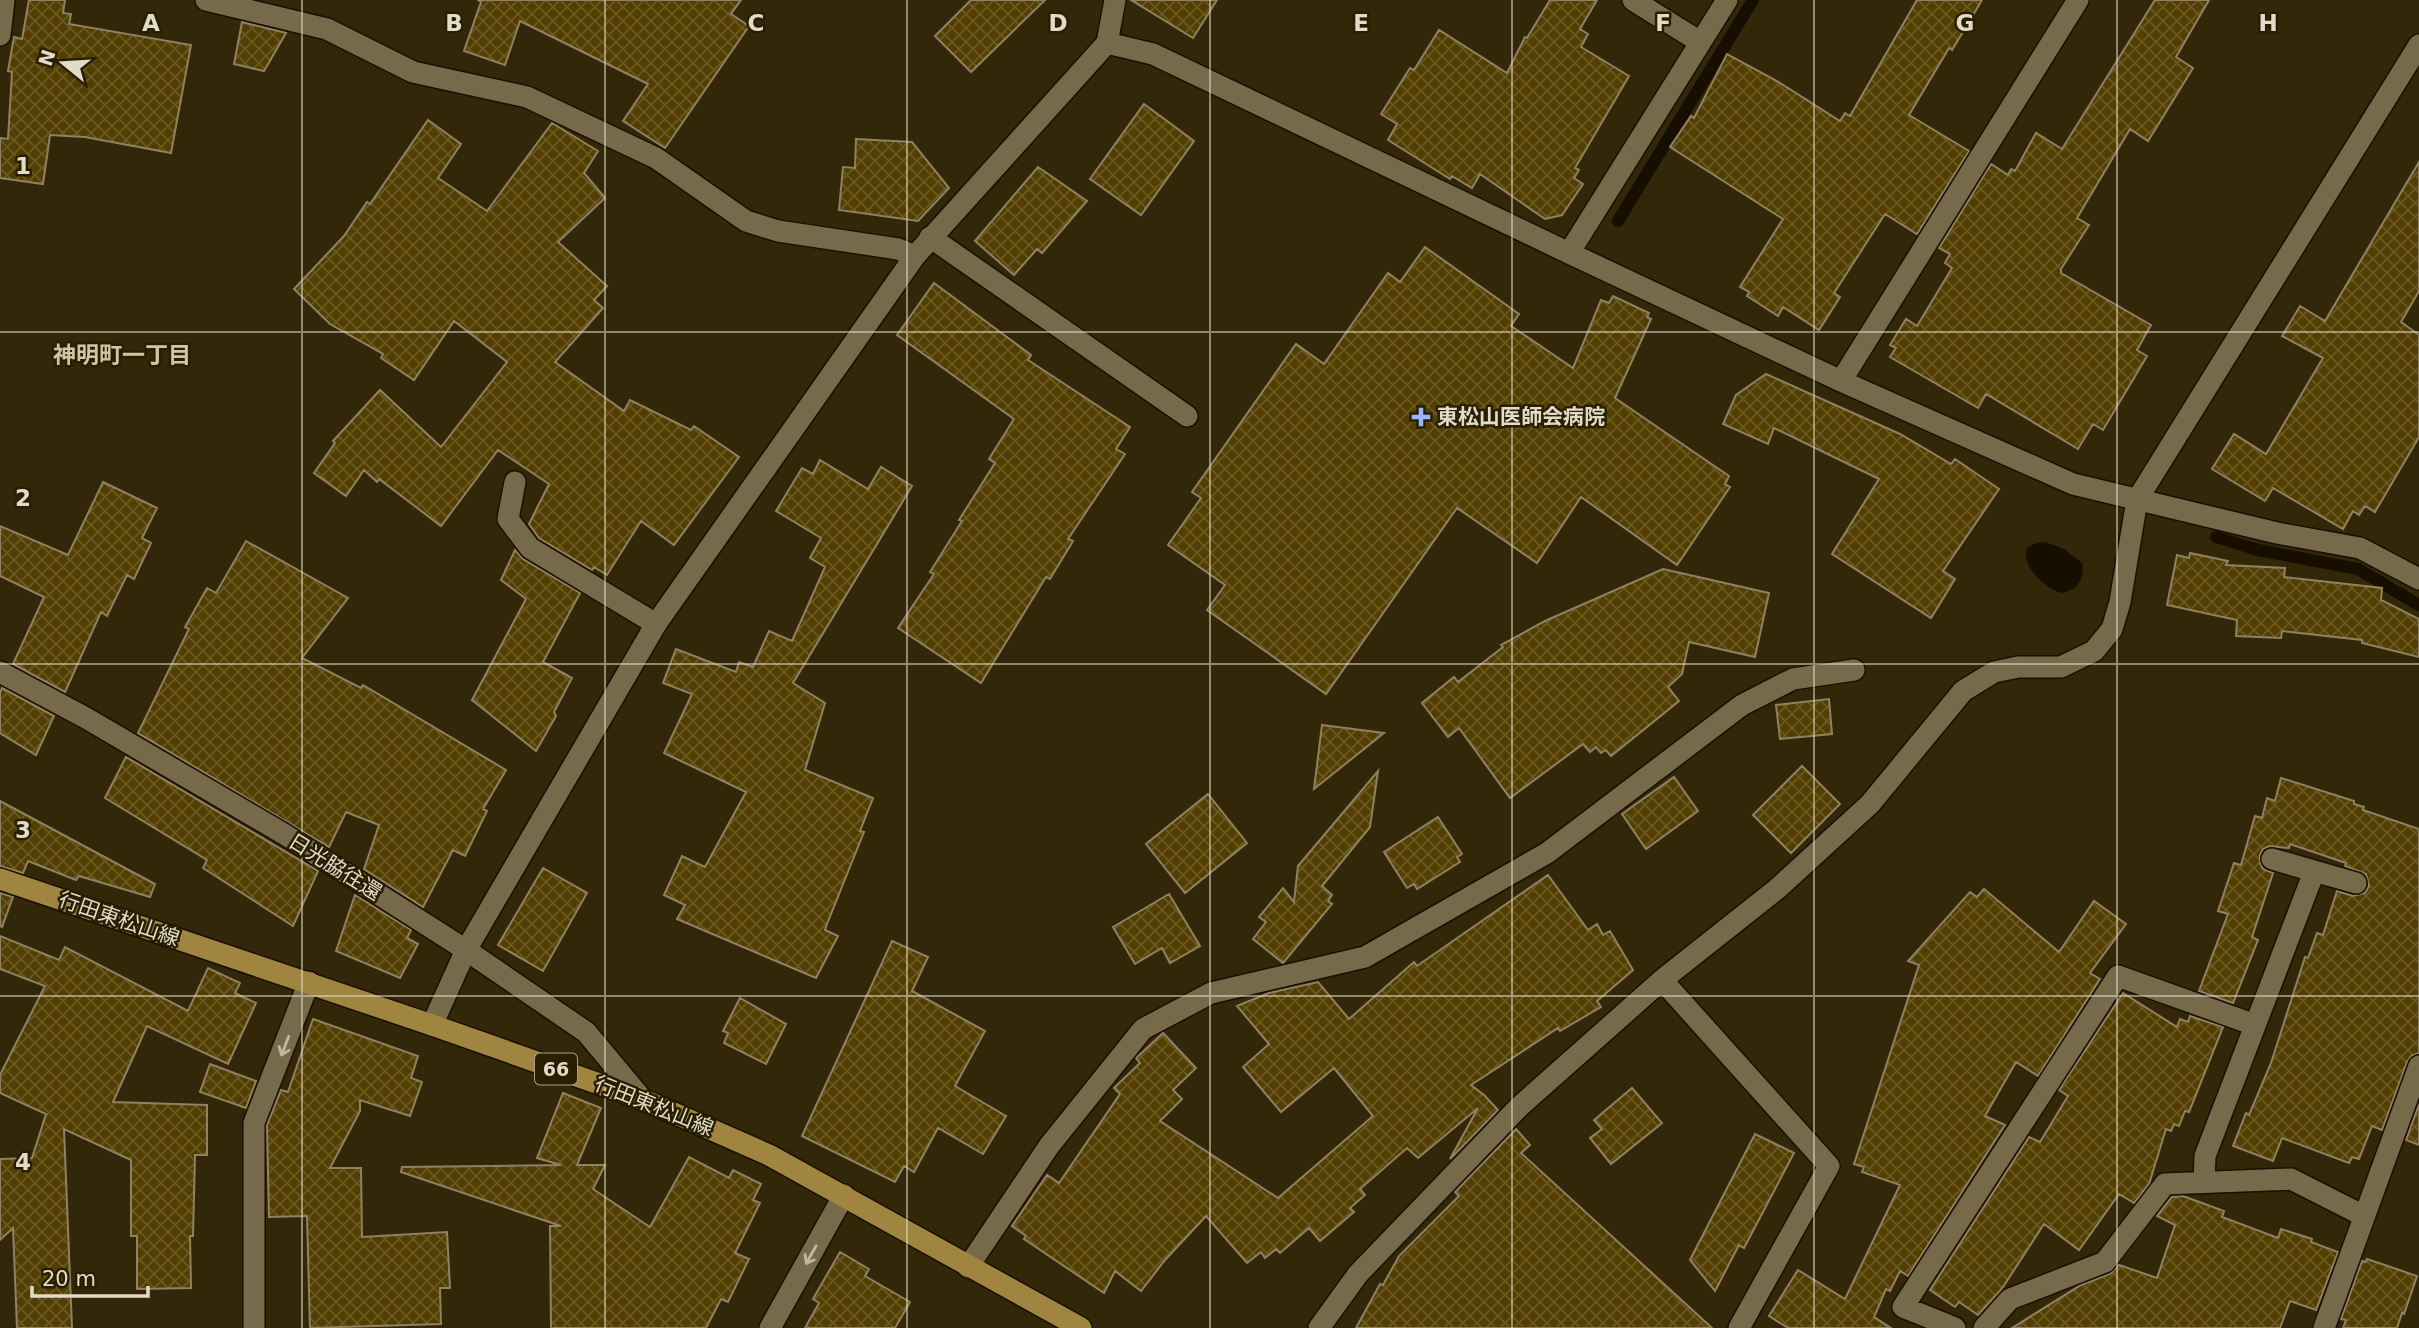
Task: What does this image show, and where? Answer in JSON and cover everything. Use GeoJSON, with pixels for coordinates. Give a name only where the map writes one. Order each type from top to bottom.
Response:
{"type":"FeatureCollection","features":[{"type":"Feature","properties":{"kind":"main road","name":"行田東松山線"},"geometry":{"type":"LineString","coordinates":[[0,879],[309,982],[642,1099],[769,1155],[1081,1328]]}},
{"type":"Feature","properties":{"kind":"street"},"geometry":{"type":"LineString","coordinates":[[0,35],[4,0]]}},
{"type":"Feature","properties":{"kind":"street"},"geometry":{"type":"LineString","coordinates":[[205,0],[327,29],[413,72],[527,97],[656,158],[746,221],[778,231],[898,249],[915,256]]}},
{"type":"Feature","properties":{"kind":"street"},"geometry":{"type":"LineString","coordinates":[[432,1025],[466,950],[656,624],[915,256],[1107,43],[1115,0]]}},
{"type":"Feature","properties":{"kind":"street"},"geometry":{"type":"LineString","coordinates":[[1633,0],[1700,42]]}},
{"type":"Feature","properties":{"kind":"street"},"geometry":{"type":"LineString","coordinates":[[1569,253],[1727,0]]}},
{"type":"Feature","properties":{"kind":"street"},"geometry":{"type":"LineString","coordinates":[[1842,381],[2078,0]]}},
{"type":"Feature","properties":{"kind":"street"},"geometry":{"type":"LineString","coordinates":[[1107,43],[1153,54],[1842,381],[2073,484],[2277,533],[2360,548],[2416,571]]}},
{"type":"Feature","properties":{"kind":"street"},"geometry":{"type":"LineString","coordinates":[[1319,1328],[1358,1274],[1518,1107],[1662,979],[1777,889],[1871,804],[1963,691],[1994,672],[2018,667],[2061,667],[2094,651],[2112,629],[2120,602],[2137,500],[2419,46]]}},
{"type":"Feature","properties":{"kind":"street"},"geometry":{"type":"LineString","coordinates":[[930,237],[1187,416]]}},
{"type":"Feature","properties":{"kind":"street"},"geometry":{"type":"LineString","coordinates":[[515,482],[508,519],[530,548],[656,624]]}},
{"type":"Feature","properties":{"kind":"street"},"geometry":{"type":"LineString","coordinates":[[968,1267],[1049,1146],[1143,1029],[1211,993],[1365,957],[1547,853],[1742,705],[1793,679],[1854,670]]}},
{"type":"Feature","properties":{"kind":"street","name":"日光脇往還"},"geometry":{"type":"LineString","coordinates":[[0,672],[86,718],[284,834],[466,950],[586,1032],[642,1099]]}},
{"type":"Feature","properties":{"kind":"street"},"geometry":{"type":"LineString","coordinates":[[2272,859],[2356,883]]}},
{"type":"Feature","properties":{"kind":"street"},"geometry":{"type":"LineString","coordinates":[[2204,1181],[2205,1156],[2314,872]]}},
{"type":"Feature","properties":{"kind":"street"},"geometry":{"type":"LineString","coordinates":[[1955,1328],[1903,1307],[2119,976],[2255,1025]]}},
{"type":"Feature","properties":{"kind":"street"},"geometry":{"type":"LineString","coordinates":[[1662,979],[1829,1166],[1740,1328]]}},
{"type":"Feature","properties":{"kind":"street"},"geometry":{"type":"LineString","coordinates":[[254,1328],[254,1123],[309,982]]}},
{"type":"Feature","properties":{"kind":"street"},"geometry":{"type":"LineString","coordinates":[[2325,1328],[2419,1066]]}},
{"type":"Feature","properties":{"kind":"street"},"geometry":{"type":"LineString","coordinates":[[1984,1328],[2010,1299],[2105,1262],[2165,1184],[2291,1179],[2364,1216]]}},
{"type":"Feature","properties":{"kind":"street"},"geometry":{"type":"LineString","coordinates":[[770,1328],[844,1195]]}},
{"type":"Feature","properties":{"kind":"shaded area"},"geometry":{"type":"Polygon","coordinates":[[[2045,542],[2064,549],[2082,563],[2081,579],[2072,590],[2061,593],[2055,590],[2031,569],[2026,555],[2027,548],[2045,542]]]}},
{"type":"Feature","properties":{"kind":"building"},"geometry":{"type":"Polygon","coordinates":[[[29,0],[65,0],[63,13],[71,14],[69,24],[191,45],[171,153],[85,137],[50,135],[43,184],[0,178],[0,138],[8,139],[12,72],[8,71],[14,37],[22,39],[29,0]]]}},
{"type":"Feature","properties":{"kind":"building"},"geometry":{"type":"Polygon","coordinates":[[[478,0],[741,0],[731,14],[749,26],[665,148],[623,121],[648,84],[520,21],[505,65],[464,51],[481,2],[478,0]]]}},
{"type":"Feature","properties":{"kind":"building"},"geometry":{"type":"Polygon","coordinates":[[[971,0],[1045,0],[971,72],[935,36],[971,0]]]}},
{"type":"Feature","properties":{"kind":"building"},"geometry":{"type":"Polygon","coordinates":[[[1131,0],[1217,0],[1193,38],[1131,0]]]}},
{"type":"Feature","properties":{"kind":"building"},"geometry":{"type":"Polygon","coordinates":[[[1550,0],[1597,0],[1580,29],[1588,34],[1581,47],[1629,76],[1575,168],[1579,170],[1574,178],[1583,184],[1562,215],[1545,219],[1480,174],[1472,188],[1452,176],[1450,179],[1388,140],[1397,124],[1381,114],[1410,68],[1414,70],[1439,30],[1507,73],[1525,37],[1527,38],[1550,0]]]}},
{"type":"Feature","properties":{"kind":"building"},"geometry":{"type":"Polygon","coordinates":[[[1917,0],[1982,0],[1952,50],[1949,48],[1909,115],[1969,151],[1917,234],[1885,214],[1834,293],[1840,297],[1819,330],[1783,307],[1778,316],[1747,296],[1749,292],[1740,287],[1783,219],[1670,147],[1691,116],[1694,118],[1727,54],[1777,81],[1840,121],[1845,113],[1850,116],[1917,0]]]}},
{"type":"Feature","properties":{"kind":"building"},"geometry":{"type":"Polygon","coordinates":[[[2155,0],[2209,0],[2176,57],[2193,68],[2148,141],[2130,129],[2077,218],[2089,225],[2061,269],[2061,273],[2151,325],[2137,350],[2147,356],[2103,430],[2093,424],[2078,449],[1986,394],[1978,408],[1890,357],[1896,348],[1890,345],[1906,319],[1917,326],[1952,268],[1945,263],[1950,254],[1939,248],[1991,164],[2008,175],[2011,169],[2015,171],[2036,133],[2062,149],[2155,0]]]}},
{"type":"Feature","properties":{"kind":"building"},"geometry":{"type":"Polygon","coordinates":[[[242,22],[286,33],[264,71],[234,64],[242,22]]]}},
{"type":"Feature","properties":{"kind":"building"},"geometry":{"type":"Polygon","coordinates":[[[1144,104],[1194,141],[1141,215],[1090,179],[1144,104]]]}},
{"type":"Feature","properties":{"kind":"building"},"geometry":{"type":"Polygon","coordinates":[[[428,120],[461,144],[438,178],[487,211],[552,123],[598,151],[584,173],[605,198],[558,242],[607,286],[594,300],[603,308],[555,362],[624,411],[630,400],[691,430],[694,426],[739,457],[674,545],[641,521],[607,575],[594,567],[592,570],[539,538],[529,524],[549,484],[498,450],[441,526],[364,470],[346,496],[314,473],[335,443],[333,441],[380,390],[441,447],[507,362],[454,321],[414,380],[381,358],[383,354],[330,324],[294,289],[344,236],[367,202],[370,204],[428,120]]]}},
{"type":"Feature","properties":{"kind":"building"},"geometry":{"type":"Polygon","coordinates":[[[856,139],[912,142],[949,188],[918,221],[839,210],[843,167],[855,168],[856,139]]]}},
{"type":"Feature","properties":{"kind":"building"},"geometry":{"type":"Polygon","coordinates":[[[2419,162],[2419,291],[2401,322],[2419,335],[2419,437],[2375,512],[2365,506],[2359,515],[2353,511],[2343,529],[2273,488],[2265,501],[2212,469],[2234,434],[2266,454],[2323,358],[2282,336],[2300,306],[2325,321],[2419,162]]]}},
{"type":"Feature","properties":{"kind":"building"},"geometry":{"type":"Polygon","coordinates":[[[1038,167],[1087,201],[1042,253],[1037,249],[1014,275],[975,241],[1038,167]]]}},
{"type":"Feature","properties":{"kind":"building"},"geometry":{"type":"Polygon","coordinates":[[[1425,247],[1519,314],[1511,326],[1573,368],[1601,300],[1609,303],[1613,296],[1649,313],[1647,317],[1651,319],[1615,398],[1729,476],[1725,484],[1730,487],[1677,565],[1581,497],[1537,563],[1457,508],[1326,694],[1207,610],[1225,585],[1168,545],[1201,498],[1192,492],[1296,344],[1324,364],[1388,273],[1400,282],[1425,247]]]}},
{"type":"Feature","properties":{"kind":"building"},"geometry":{"type":"Polygon","coordinates":[[[934,283],[1031,355],[1028,360],[1130,427],[1116,449],[1125,454],[1068,539],[1073,541],[1050,579],[1046,577],[981,683],[898,628],[934,574],[930,572],[995,463],[989,459],[1014,419],[897,335],[934,283]]]}},
{"type":"Feature","properties":{"kind":"building"},"geometry":{"type":"Polygon","coordinates":[[[1766,374],[1900,434],[1951,464],[1955,459],[1999,489],[1943,571],[1955,579],[1931,618],[1832,554],[1879,479],[1774,428],[1768,444],[1723,424],[1736,395],[1766,374]]]}},
{"type":"Feature","properties":{"kind":"building"},"geometry":{"type":"Polygon","coordinates":[[[820,460],[868,489],[881,467],[912,486],[793,683],[825,703],[805,770],[873,798],[860,831],[864,832],[825,930],[838,936],[816,978],[677,919],[685,905],[664,895],[682,856],[705,867],[746,792],[664,753],[692,694],[663,683],[676,649],[736,672],[739,662],[753,667],[769,631],[792,641],[825,567],[810,558],[821,538],[776,511],[802,468],[813,474],[820,460]]]}},
{"type":"Feature","properties":{"kind":"building"},"geometry":{"type":"Polygon","coordinates":[[[103,482],[157,508],[142,538],[151,543],[134,579],[127,575],[107,616],[101,612],[65,692],[13,664],[44,597],[0,576],[0,526],[68,555],[103,482]]]}},
{"type":"Feature","properties":{"kind":"building"},"geometry":{"type":"Polygon","coordinates":[[[246,541],[348,598],[302,658],[361,688],[363,685],[506,770],[483,809],[487,811],[465,856],[453,850],[423,907],[364,869],[379,825],[346,812],[329,847],[138,733],[189,629],[185,627],[207,588],[216,593],[246,541]]]}},
{"type":"Feature","properties":{"kind":"building"},"geometry":{"type":"Polygon","coordinates":[[[515,550],[523,559],[580,593],[543,662],[572,678],[554,712],[556,716],[536,751],[472,700],[526,599],[501,580],[515,550]]]}},
{"type":"Feature","properties":{"kind":"building"},"geometry":{"type":"Polygon","coordinates":[[[2190,553],[2228,561],[2226,565],[2285,568],[2284,577],[2382,588],[2381,600],[2419,619],[2419,657],[2362,643],[2362,640],[2282,631],[2281,638],[2236,636],[2237,620],[2167,605],[2177,555],[2189,558],[2190,553]]]}},
{"type":"Feature","properties":{"kind":"building"},"geometry":{"type":"Polygon","coordinates":[[[1663,569],[1769,593],[1755,657],[1689,642],[1682,674],[1668,687],[1679,701],[1611,756],[1606,750],[1601,753],[1596,747],[1590,752],[1583,744],[1510,798],[1459,728],[1448,737],[1422,703],[1454,677],[1458,682],[1503,647],[1501,645],[1545,621],[1663,569]]]}},
{"type":"Feature","properties":{"kind":"building"},"geometry":{"type":"Polygon","coordinates":[[[2,688],[54,716],[36,755],[0,733],[2,688]]]}},
{"type":"Feature","properties":{"kind":"building"},"geometry":{"type":"Polygon","coordinates":[[[1829,699],[1832,734],[1780,739],[1776,705],[1829,699]]]}},
{"type":"Feature","properties":{"kind":"building"},"geometry":{"type":"Polygon","coordinates":[[[1322,725],[1384,733],[1314,789],[1322,725]]]}},
{"type":"Feature","properties":{"kind":"building"},"geometry":{"type":"Polygon","coordinates":[[[126,757],[318,871],[293,926],[203,868],[207,860],[105,798],[126,757]]]}},
{"type":"Feature","properties":{"kind":"building"},"geometry":{"type":"Polygon","coordinates":[[[1802,766],[1840,804],[1791,853],[1753,815],[1802,766]]]}},
{"type":"Feature","properties":{"kind":"building"},"geometry":{"type":"Polygon","coordinates":[[[1378,771],[1370,827],[1322,886],[1332,895],[1328,901],[1332,904],[1283,963],[1253,939],[1266,922],[1259,917],[1283,888],[1294,902],[1298,866],[1378,771]]]}},
{"type":"Feature","properties":{"kind":"building"},"geometry":{"type":"Polygon","coordinates":[[[1674,777],[1698,811],[1646,849],[1622,814],[1674,777]]]}},
{"type":"Feature","properties":{"kind":"building"},"geometry":{"type":"Polygon","coordinates":[[[2281,778],[2354,801],[2354,804],[2364,807],[2363,810],[2419,829],[2419,1053],[2411,1056],[2407,1062],[2382,1130],[2372,1126],[2359,1159],[2352,1157],[2349,1163],[2282,1138],[2273,1161],[2233,1146],[2271,1063],[2305,957],[2308,958],[2317,933],[2323,935],[2337,891],[2353,896],[2365,893],[2369,886],[2366,874],[2345,866],[2346,863],[2290,844],[2289,848],[2269,846],[2263,849],[2260,863],[2263,869],[2273,873],[2252,937],[2258,940],[2233,1003],[2199,991],[2228,914],[2218,911],[2234,863],[2241,865],[2255,816],[2262,818],[2267,798],[2275,801],[2281,778]]]}},
{"type":"Feature","properties":{"kind":"building"},"geometry":{"type":"Polygon","coordinates":[[[1208,794],[1247,843],[1185,893],[1146,844],[1208,794]]]}},
{"type":"Feature","properties":{"kind":"building"},"geometry":{"type":"Polygon","coordinates":[[[0,801],[155,884],[150,897],[79,876],[76,880],[28,861],[23,873],[0,866],[0,801]]]}},
{"type":"Feature","properties":{"kind":"building"},"geometry":{"type":"Polygon","coordinates":[[[1438,817],[1462,854],[1457,857],[1460,862],[1417,889],[1414,884],[1407,888],[1384,852],[1438,817]]]}},
{"type":"Feature","properties":{"kind":"building"},"geometry":{"type":"Polygon","coordinates":[[[543,868],[587,893],[543,971],[498,945],[543,868]]]}},
{"type":"Feature","properties":{"kind":"building"},"geometry":{"type":"Polygon","coordinates":[[[1548,875],[1588,930],[1597,924],[1603,935],[1610,931],[1633,970],[1597,1001],[1601,1007],[1560,1031],[1558,1028],[1471,1085],[1498,1110],[1450,1159],[1478,1108],[1418,1158],[1407,1148],[1360,1189],[1365,1195],[1350,1208],[1354,1212],[1320,1241],[1309,1228],[1280,1253],[1276,1249],[1265,1258],[1261,1252],[1247,1263],[1206,1216],[1165,1260],[1141,1291],[1115,1271],[1104,1293],[1024,1239],[1026,1236],[1012,1226],[1047,1175],[1059,1183],[1120,1094],[1114,1088],[1140,1063],[1136,1058],[1163,1033],[1196,1068],[1173,1090],[1182,1099],[1160,1121],[1278,1198],[1373,1116],[1334,1068],[1281,1112],[1243,1067],[1269,1044],[1237,1006],[1269,993],[1318,982],[1349,1019],[1414,962],[1417,966],[1548,875]]]}},
{"type":"Feature","properties":{"kind":"building"},"geometry":{"type":"Polygon","coordinates":[[[1984,889],[2059,952],[2094,901],[2126,924],[2090,973],[2100,979],[2038,1076],[2016,1062],[1985,1116],[2005,1125],[1908,1276],[1900,1271],[1890,1291],[1886,1289],[1874,1317],[1891,1328],[1788,1328],[1769,1316],[1798,1270],[1845,1299],[1900,1185],[1862,1172],[1864,1167],[1854,1164],[1919,965],[1908,961],[1970,892],[1977,897],[1984,889]]]}},
{"type":"Feature","properties":{"kind":"building"},"geometry":{"type":"Polygon","coordinates":[[[0,893],[13,897],[2,927],[0,926],[0,893]]]}},
{"type":"Feature","properties":{"kind":"building"},"geometry":{"type":"Polygon","coordinates":[[[1169,894],[1200,946],[1170,963],[1162,948],[1135,964],[1113,927],[1169,894]]]}},
{"type":"Feature","properties":{"kind":"building"},"geometry":{"type":"Polygon","coordinates":[[[355,895],[411,930],[407,938],[418,944],[400,978],[336,951],[355,895]]]}},
{"type":"Feature","properties":{"kind":"building"},"geometry":{"type":"Polygon","coordinates":[[[0,936],[59,960],[65,947],[188,1011],[208,968],[240,983],[235,993],[256,1003],[228,1064],[147,1026],[113,1102],[207,1105],[207,1155],[195,1155],[193,1236],[190,1236],[191,1288],[137,1289],[137,1236],[131,1236],[131,1160],[64,1129],[72,1328],[17,1328],[13,1228],[0,1240],[0,1159],[32,1158],[46,1114],[0,1093],[0,1075],[45,986],[0,969],[0,936]]]}},
{"type":"Feature","properties":{"kind":"building"},"geometry":{"type":"Polygon","coordinates":[[[892,941],[928,957],[912,991],[985,1031],[955,1086],[1006,1116],[983,1154],[938,1128],[914,1172],[904,1166],[895,1182],[802,1136],[892,941]]]}},
{"type":"Feature","properties":{"kind":"building"},"geometry":{"type":"Polygon","coordinates":[[[2123,993],[2177,1027],[2180,1019],[2188,1022],[2190,1016],[2223,1027],[2189,1112],[2185,1111],[2179,1126],[2174,1124],[2171,1131],[2166,1129],[2149,1184],[2134,1203],[2119,1194],[2079,1250],[2044,1224],[2001,1290],[1978,1315],[1959,1302],[1955,1307],[1930,1290],[2029,1137],[2040,1142],[2068,1096],[2059,1090],[2123,993]]]}},
{"type":"Feature","properties":{"kind":"building"},"geometry":{"type":"Polygon","coordinates":[[[740,998],[786,1024],[766,1064],[724,1043],[728,1033],[723,1031],[740,998]]]}},
{"type":"Feature","properties":{"kind":"building"},"geometry":{"type":"Polygon","coordinates":[[[313,1019],[418,1056],[411,1078],[422,1082],[410,1116],[360,1100],[360,1111],[330,1168],[361,1168],[362,1237],[447,1232],[450,1288],[440,1288],[441,1324],[310,1328],[307,1216],[269,1217],[267,1125],[281,1090],[288,1092],[313,1019]]]}},
{"type":"Feature","properties":{"kind":"building"},"geometry":{"type":"Polygon","coordinates":[[[210,1064],[256,1081],[246,1108],[200,1092],[210,1064]]]}},
{"type":"Feature","properties":{"kind":"building"},"geometry":{"type":"Polygon","coordinates":[[[1632,1088],[1662,1123],[1611,1164],[1590,1138],[1602,1129],[1594,1120],[1632,1088]]]}},
{"type":"Feature","properties":{"kind":"building"},"geometry":{"type":"Polygon","coordinates":[[[563,1093],[601,1108],[577,1165],[605,1165],[593,1189],[650,1227],[689,1157],[729,1178],[733,1170],[761,1184],[753,1200],[760,1203],[735,1253],[749,1259],[728,1302],[721,1299],[706,1328],[551,1328],[550,1226],[561,1226],[401,1172],[402,1167],[561,1165],[537,1158],[563,1093]]]}},
{"type":"Feature","properties":{"kind":"building"},"geometry":{"type":"Polygon","coordinates":[[[2419,1104],[2419,1145],[2406,1140],[2419,1104]]]}},
{"type":"Feature","properties":{"kind":"building"},"geometry":{"type":"Polygon","coordinates":[[[1516,1129],[1530,1145],[1521,1153],[1712,1328],[1356,1328],[1399,1256],[1459,1196],[1455,1192],[1516,1129]]]}},
{"type":"Feature","properties":{"kind":"building"},"geometry":{"type":"Polygon","coordinates":[[[1755,1134],[1794,1153],[1744,1248],[1739,1245],[1715,1291],[1690,1260],[1755,1134]]]}},
{"type":"Feature","properties":{"kind":"building"},"geometry":{"type":"Polygon","coordinates":[[[2183,1196],[2224,1211],[2222,1217],[2278,1238],[2281,1229],[2312,1239],[2311,1242],[2338,1252],[2316,1310],[2290,1301],[2280,1328],[2012,1328],[2081,1285],[2110,1274],[2119,1265],[2157,1278],[2175,1225],[2157,1216],[2172,1197],[2183,1196]]]}},
{"type":"Feature","properties":{"kind":"building"},"geometry":{"type":"Polygon","coordinates":[[[840,1252],[869,1269],[865,1276],[910,1302],[895,1328],[805,1328],[819,1303],[813,1299],[840,1252]]]}},
{"type":"Feature","properties":{"kind":"building"},"geometry":{"type":"Polygon","coordinates":[[[2367,1259],[2417,1276],[2397,1328],[2343,1328],[2346,1320],[2341,1319],[2362,1261],[2366,1262],[2367,1259]]]}},
{"type":"Feature","properties":{"kind":"waterway"},"geometry":{"type":"LineString","coordinates":[[1618,221],[1753,0]]}},
{"type":"Feature","properties":{"kind":"waterway"},"geometry":{"type":"LineString","coordinates":[[2216,537],[2258,550],[2358,569],[2419,605]]}},
{"type":"Feature","properties":{"kind":"place","name":"東松山医師会病院"},"geometry":{"type":"Point","coordinates":[1421,417]}},
{"type":"Feature","properties":{"kind":"district","name":"神明町一丁目"},"geometry":{"type":"Point","coordinates":[122,355]}}]}
